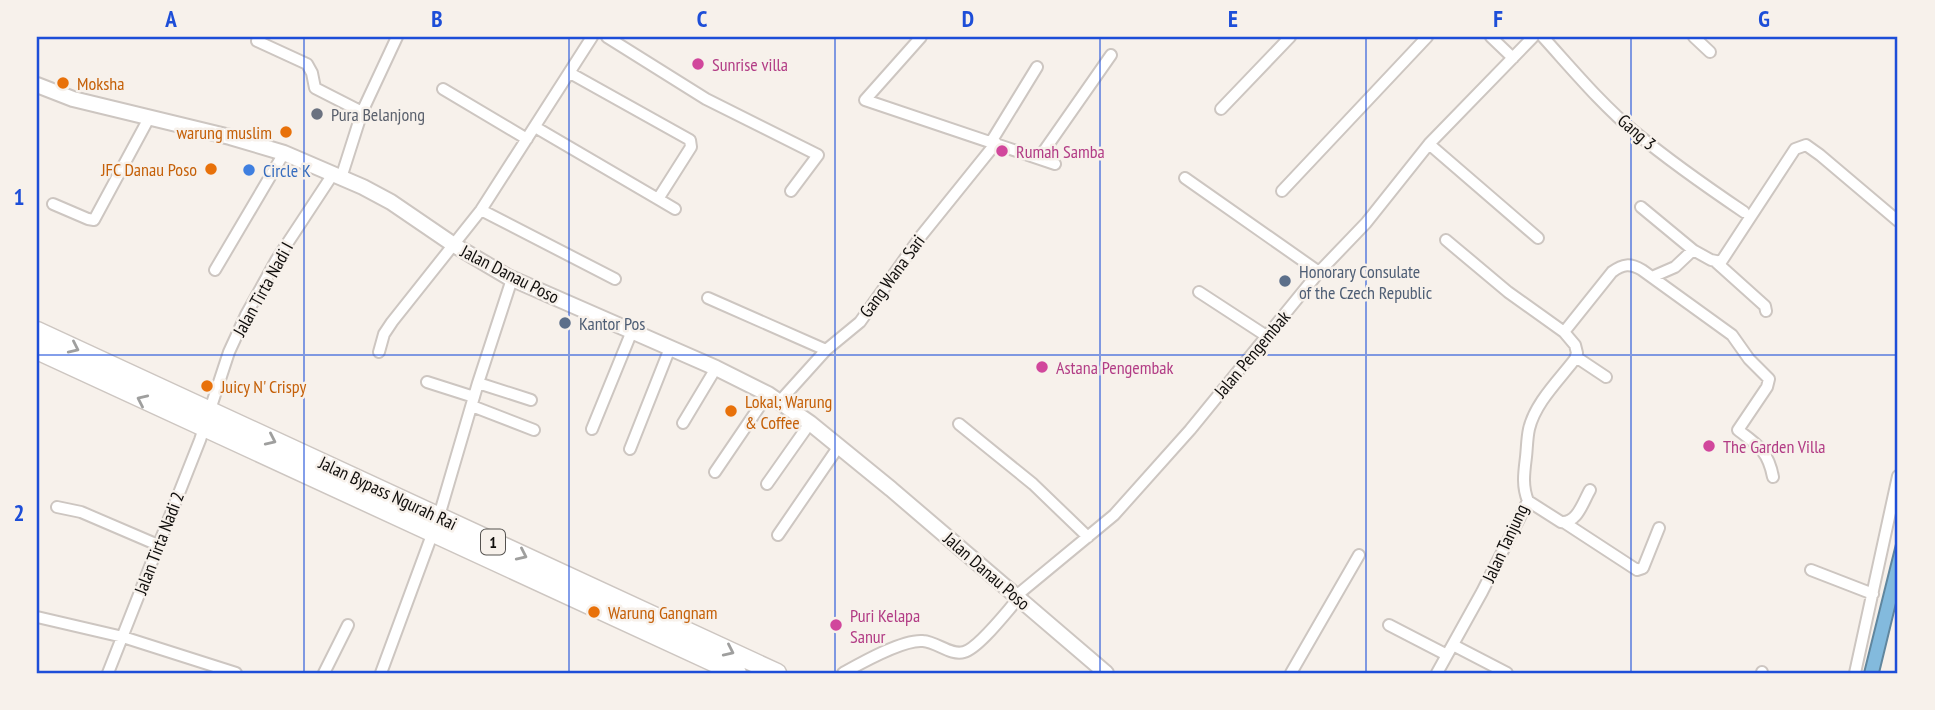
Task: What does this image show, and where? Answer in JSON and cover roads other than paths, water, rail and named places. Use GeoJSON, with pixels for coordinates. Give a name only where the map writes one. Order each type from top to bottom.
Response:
{"type":"FeatureCollection","features":[{"type":"Feature","properties":{"kind":"highway","name":"Jalan Bypass Ngurah Rai"},"geometry":{"type":"LineString","coordinates":[[37,331],[206,420]]}},
{"type":"Feature","properties":{"kind":"highway","name":"Jalan Bypass Ngurah Rai"},"geometry":{"type":"LineString","coordinates":[[37,350],[206,420],[777,673]]}},
{"type":"Feature","properties":{"kind":"highway","name":"Jalan Bypass Ngurah Rai"},"geometry":{"type":"LineString","coordinates":[[436,524],[737,673]]}},
{"type":"Feature","properties":{"kind":"street","name":"Jalan Tirta Nadi I"},"geometry":{"type":"LineString","coordinates":[[206,420],[229,352],[246,316],[277,258],[337,176],[362,112],[397,37]]}},
{"type":"Feature","properties":{"kind":"street"},"geometry":{"type":"LineString","coordinates":[[379,352],[384,334],[481,210],[592,37]]}},
{"type":"Feature","properties":{"kind":"street"},"geometry":{"type":"LineString","coordinates":[[607,37],[706,99],[818,155],[791,191]]}},
{"type":"Feature","properties":{"kind":"street"},"geometry":{"type":"LineString","coordinates":[[921,37],[864,100],[1055,164]]}},
{"type":"Feature","properties":{"kind":"street"},"geometry":{"type":"LineString","coordinates":[[1221,109],[1290,37]]}},
{"type":"Feature","properties":{"kind":"street"},"geometry":{"type":"LineString","coordinates":[[1282,191],[1427,37]]}},
{"type":"Feature","properties":{"kind":"street"},"geometry":{"type":"LineString","coordinates":[[1491,37],[1513,58]]}},
{"type":"Feature","properties":{"kind":"street","name":"Jalan Pengembak"},"geometry":{"type":"LineString","coordinates":[[843,673],[914,641],[935,643],[955,653],[962,653],[976,645],[1017,598],[1114,515],[1148,478],[1320,272],[1366,223],[1429,144],[1533,37]]}},
{"type":"Feature","properties":{"kind":"street","name":"Gang 3"},"geometry":{"type":"LineString","coordinates":[[1544,37],[1634,132],[1744,212]]}},
{"type":"Feature","properties":{"kind":"street"},"geometry":{"type":"LineString","coordinates":[[1694,37],[1710,52]]}},
{"type":"Feature","properties":{"kind":"street"},"geometry":{"type":"LineString","coordinates":[[257,41],[307,64],[315,88],[362,112]]}},
{"type":"Feature","properties":{"kind":"street"},"geometry":{"type":"LineString","coordinates":[[1039,158],[1111,55]]}},
{"type":"Feature","properties":{"kind":"street","name":"Gang Wana Sari"},"geometry":{"type":"LineString","coordinates":[[715,472],[774,397],[865,316],[921,236],[994,143],[1037,67]]}},
{"type":"Feature","properties":{"kind":"street"},"geometry":{"type":"LineString","coordinates":[[570,73],[692,142],[658,199]]}},
{"type":"Feature","properties":{"kind":"street","name":"Jalan Danau Poso"},"geometry":{"type":"LineString","coordinates":[[37,85],[73,99],[230,137],[284,153],[391,202],[454,245],[512,279],[716,368],[774,397],[891,489],[1106,673]]}},
{"type":"Feature","properties":{"kind":"street"},"geometry":{"type":"LineString","coordinates":[[443,89],[527,139]]}},
{"type":"Feature","properties":{"kind":"street"},"geometry":{"type":"LineString","coordinates":[[53,204],[94,220],[149,118]]}},
{"type":"Feature","properties":{"kind":"street"},"geometry":{"type":"LineString","coordinates":[[535,127],[675,209]]}},
{"type":"Feature","properties":{"kind":"street"},"geometry":{"type":"LineString","coordinates":[[1429,144],[1538,238]]}},
{"type":"Feature","properties":{"kind":"street"},"geometry":{"type":"LineString","coordinates":[[1716,262],[1721,262],[1725,257],[1799,146],[1806,145],[1820,155],[1898,221]]}},
{"type":"Feature","properties":{"kind":"street"},"geometry":{"type":"LineString","coordinates":[[215,270],[284,153]]}},
{"type":"Feature","properties":{"kind":"street"},"geometry":{"type":"LineString","coordinates":[[1185,178],[1320,272]]}},
{"type":"Feature","properties":{"kind":"street"},"geometry":{"type":"LineString","coordinates":[[1641,206],[1693,250],[1716,262],[1765,306],[1766,311]]}},
{"type":"Feature","properties":{"kind":"street"},"geometry":{"type":"LineString","coordinates":[[481,210],[615,279]]}},
{"type":"Feature","properties":{"kind":"street"},"geometry":{"type":"LineString","coordinates":[[1446,240],[1508,292],[1564,332],[1574,345],[1576,357],[1606,377]]}},
{"type":"Feature","properties":{"kind":"street"},"geometry":{"type":"LineString","coordinates":[[1652,277],[1675,267],[1693,250]]}},
{"type":"Feature","properties":{"kind":"street"},"geometry":{"type":"LineString","coordinates":[[1564,332],[1612,272],[1620,266],[1635,266],[1652,277],[1732,335],[1749,359],[1769,379],[1738,430],[1766,454],[1773,477]]}},
{"type":"Feature","properties":{"kind":"street"},"geometry":{"type":"LineString","coordinates":[[381,673],[436,524],[512,279]]}},
{"type":"Feature","properties":{"kind":"street"},"geometry":{"type":"LineString","coordinates":[[1199,292],[1268,337]]}},
{"type":"Feature","properties":{"kind":"street"},"geometry":{"type":"LineString","coordinates":[[708,298],[826,350]]}},
{"type":"Feature","properties":{"kind":"street"},"geometry":{"type":"LineString","coordinates":[[592,429],[632,331]]}},
{"type":"Feature","properties":{"kind":"street"},"geometry":{"type":"LineString","coordinates":[[630,449],[670,348]]}},
{"type":"Feature","properties":{"kind":"street","name":"Jalan Tanjung"},"geometry":{"type":"LineString","coordinates":[[1437,673],[1528,501],[1523,479],[1532,418],[1576,357]]}},
{"type":"Feature","properties":{"kind":"street"},"geometry":{"type":"LineString","coordinates":[[683,423],[716,368]]}},
{"type":"Feature","properties":{"kind":"street"},"geometry":{"type":"LineString","coordinates":[[427,382],[534,430]]}},
{"type":"Feature","properties":{"kind":"street"},"geometry":{"type":"LineString","coordinates":[[478,383],[531,400]]}},
{"type":"Feature","properties":{"kind":"street","name":"Jalan Tirta Nadi 2"},"geometry":{"type":"LineString","coordinates":[[108,673],[206,420]]}},
{"type":"Feature","properties":{"kind":"street"},"geometry":{"type":"LineString","coordinates":[[767,484],[810,423]]}},
{"type":"Feature","properties":{"kind":"street"},"geometry":{"type":"LineString","coordinates":[[959,424],[1033,484],[1088,537]]}},
{"type":"Feature","properties":{"kind":"street"},"geometry":{"type":"LineString","coordinates":[[778,535],[839,446]]}},
{"type":"Feature","properties":{"kind":"street"},"geometry":{"type":"LineString","coordinates":[[1855,673],[1898,476]]}},
{"type":"Feature","properties":{"kind":"street"},"geometry":{"type":"LineString","coordinates":[[1566,523],[1574,519],[1590,490]]}},
{"type":"Feature","properties":{"kind":"street"},"geometry":{"type":"LineString","coordinates":[[1528,501],[1637,570],[1643,568],[1659,528]]}},
{"type":"Feature","properties":{"kind":"street"},"geometry":{"type":"LineString","coordinates":[[57,507],[82,512],[158,545]]}},
{"type":"Feature","properties":{"kind":"street"},"geometry":{"type":"LineString","coordinates":[[1291,673],[1359,555]]}},
{"type":"Feature","properties":{"kind":"street"},"geometry":{"type":"LineString","coordinates":[[1811,570],[1873,594]]}},
{"type":"Feature","properties":{"kind":"street"},"geometry":{"type":"LineString","coordinates":[[37,617],[123,637],[236,673]]}},
{"type":"Feature","properties":{"kind":"street"},"geometry":{"type":"LineString","coordinates":[[324,673],[348,625]]}},
{"type":"Feature","properties":{"kind":"street"},"geometry":{"type":"LineString","coordinates":[[1389,625],[1507,673]]}},
{"type":"Feature","properties":{"kind":"water"},"geometry":{"type":"Polygon","coordinates":[[[1898,536],[1898,595],[1879,673],[1864,673],[1898,536]]]}},
{"type":"Feature","properties":{"kind":"place","name":"Sunrise villa"},"geometry":{"type":"Point","coordinates":[698,64]}},
{"type":"Feature","properties":{"kind":"place","name":"Moksha"},"geometry":{"type":"Point","coordinates":[63,83]}},
{"type":"Feature","properties":{"kind":"place","name":"Pura Belanjong"},"geometry":{"type":"Point","coordinates":[317,114]}},
{"type":"Feature","properties":{"kind":"place","name":"warung muslim"},"geometry":{"type":"Point","coordinates":[286,132]}},
{"type":"Feature","properties":{"kind":"place","name":"Rumah Samba"},"geometry":{"type":"Point","coordinates":[1002,151]}},
{"type":"Feature","properties":{"kind":"place","name":"JFC Danau Poso"},"geometry":{"type":"Point","coordinates":[211,169]}},
{"type":"Feature","properties":{"kind":"place","name":"Circle K"},"geometry":{"type":"Point","coordinates":[249,170]}},
{"type":"Feature","properties":{"kind":"place","name":"Honorary Consulate of the Czech Republic"},"geometry":{"type":"Point","coordinates":[1285,281]}},
{"type":"Feature","properties":{"kind":"place","name":"Kantor Pos"},"geometry":{"type":"Point","coordinates":[565,323]}},
{"type":"Feature","properties":{"kind":"place","name":"Astana Pengembak"},"geometry":{"type":"Point","coordinates":[1042,367]}},
{"type":"Feature","properties":{"kind":"place","name":"Juicy N' Crispy"},"geometry":{"type":"Point","coordinates":[207,386]}},
{"type":"Feature","properties":{"kind":"place","name":"Lokal; Warung & Coffee"},"geometry":{"type":"Point","coordinates":[731,411]}},
{"type":"Feature","properties":{"kind":"place","name":"The Garden Villa"},"geometry":{"type":"Point","coordinates":[1709,446]}},
{"type":"Feature","properties":{"kind":"place","name":"Warung Gangnam"},"geometry":{"type":"Point","coordinates":[594,612]}},
{"type":"Feature","properties":{"kind":"place","name":"Puri Kelapa Sanur"},"geometry":{"type":"Point","coordinates":[836,625]}}]}
